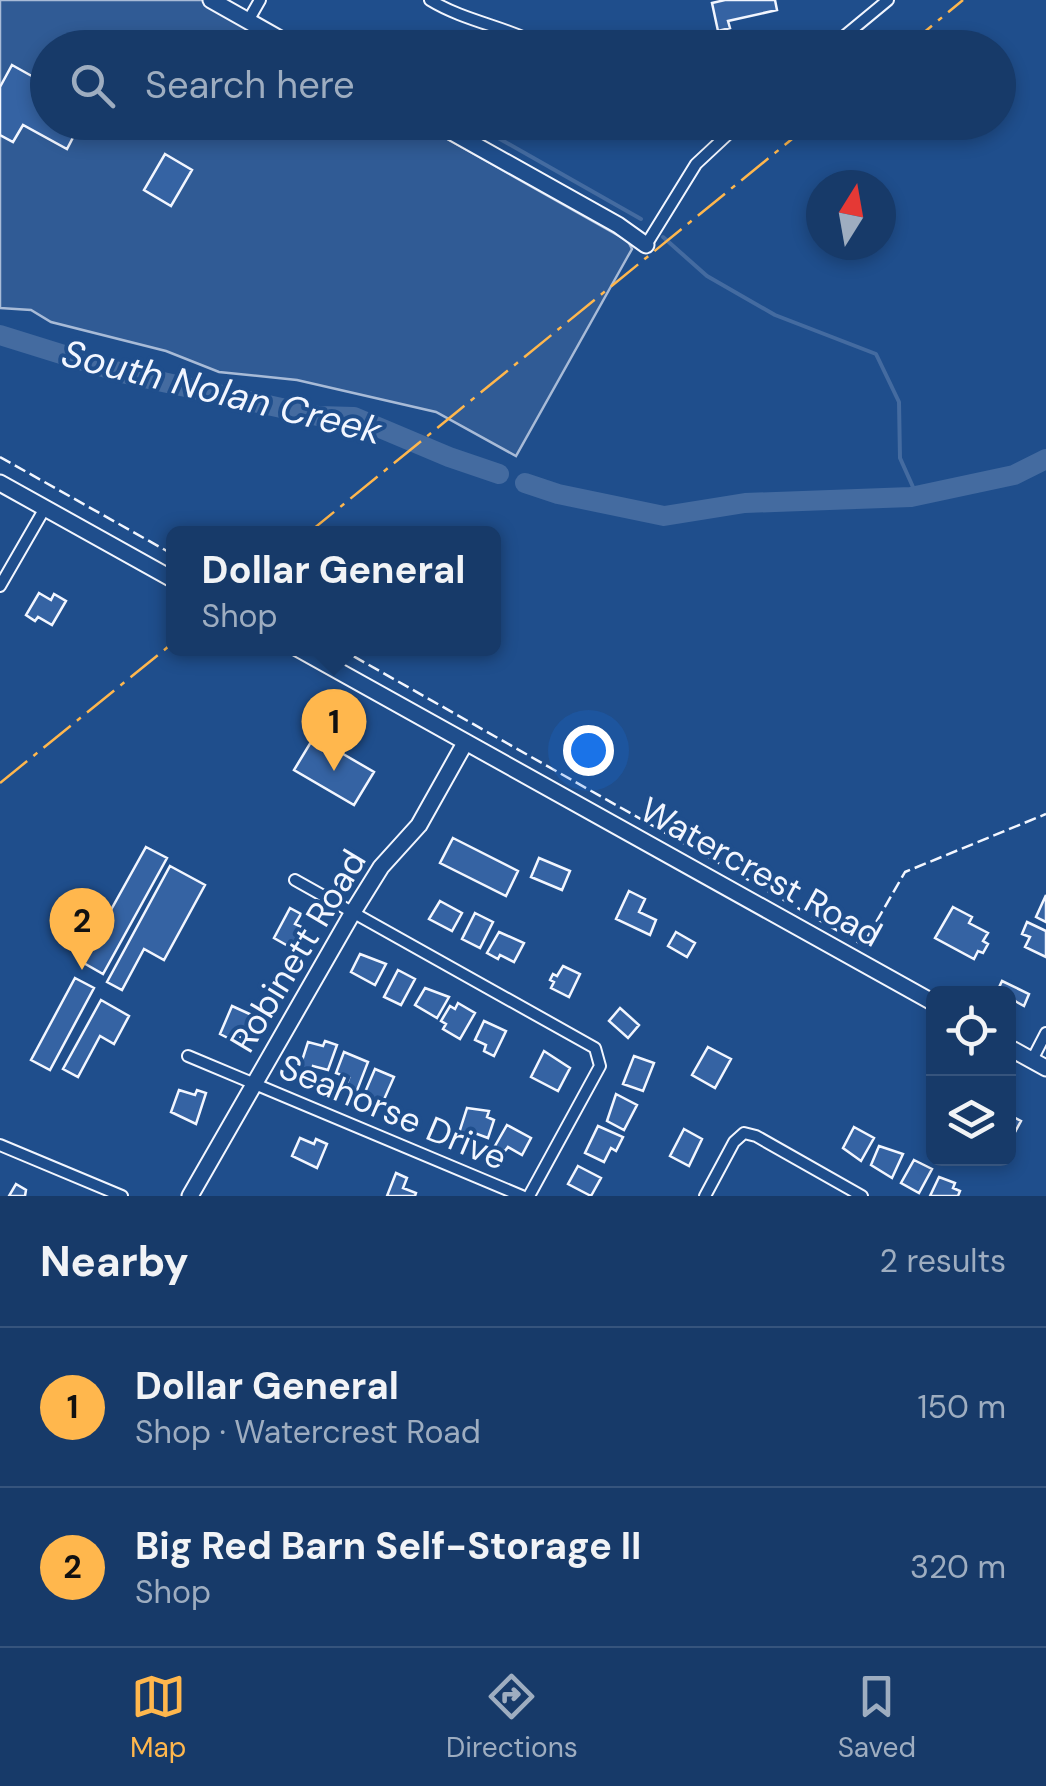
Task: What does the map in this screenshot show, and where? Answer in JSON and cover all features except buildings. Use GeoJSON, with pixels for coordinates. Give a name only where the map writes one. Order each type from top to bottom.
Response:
{"type":"FeatureCollection","features":[{"type":"Feature","properties":{"kind":"street"},"geometry":{"type":"LineString","coordinates":[[211,0],[264,30]]}},
{"type":"Feature","properties":{"kind":"street"},"geometry":{"type":"LineString","coordinates":[[248,21],[260,0]]}},
{"type":"Feature","properties":{"kind":"street"},"geometry":{"type":"LineString","coordinates":[[430,0],[451,12],[508,30]]}},
{"type":"Feature","properties":{"kind":"street"},"geometry":{"type":"LineString","coordinates":[[852,30],[888,0]]}},
{"type":"Feature","properties":{"kind":"street"},"geometry":{"type":"LineString","coordinates":[[466,140],[618,225],[646,245],[696,164],[722,140]]}},
{"type":"Feature","properties":{"kind":"street"},"geometry":{"type":"LineString","coordinates":[[0,482],[166,576]]}},
{"type":"Feature","properties":{"kind":"street"},"geometry":{"type":"LineString","coordinates":[[0,586],[45,508]]}},
{"type":"Feature","properties":{"kind":"street","name":"Watercrest Road"},"geometry":{"type":"LineString","coordinates":[[312,656],[926,998]]}},
{"type":"Feature","properties":{"kind":"street","name":"Robinett Road"},"geometry":{"type":"LineString","coordinates":[[190,1196],[380,867],[419,825],[465,743]]}},
{"type":"Feature","properties":{"kind":"street","name":"Seahorse Drive"},"geometry":{"type":"LineString","coordinates":[[188,1056],[525,1196],[600,1066],[595,1048],[295,880]]}},
{"type":"Feature","properties":{"kind":"street"},"geometry":{"type":"LineString","coordinates":[[1016,1051],[1039,1064],[1046,1033]]}},
{"type":"Feature","properties":{"kind":"street"},"geometry":{"type":"LineString","coordinates":[[705,1196],[734,1142],[744,1133],[756,1136],[862,1196]]}},
{"type":"Feature","properties":{"kind":"street"},"geometry":{"type":"LineString","coordinates":[[0,1145],[122,1196]]}},
{"type":"Feature","properties":{"kind":"shaded area"},"geometry":{"type":"Polygon","coordinates":[[[0,0],[204,0],[257,30],[30,30],[30,140],[449,140],[628,241],[632,249],[516,456],[436,412],[297,380],[219,372],[166,351],[51,322],[31,310],[0,308],[0,0]]]}},
{"type":"Feature","properties":{"kind":"waterway"},"geometry":{"type":"LineString","coordinates":[[502,140],[641,219]]}},
{"type":"Feature","properties":{"kind":"waterway"},"geometry":{"type":"LineString","coordinates":[[663,237],[707,276],[775,315],[876,354],[899,402],[900,458],[917,496]]}},
{"type":"Feature","properties":{"kind":"waterway","name":"South Nolan Creek"},"geometry":{"type":"LineString","coordinates":[[0,335],[122,373],[318,416],[354,417],[499,474]]}},
{"type":"Feature","properties":{"kind":"waterway","name":"South Nolan Creek"},"geometry":{"type":"LineString","coordinates":[[525,483],[558,494],[664,516],[745,503],[911,497],[1014,475],[1046,459]]}},
{"type":"Feature","properties":{"kind":"fence"},"geometry":{"type":"LineString","coordinates":[[0,457],[166,550]]}},
{"type":"Feature","properties":{"kind":"fence"},"geometry":{"type":"LineString","coordinates":[[353,656],[863,945],[905,872],[1046,814]]}},
{"type":"Feature","properties":{"kind":"power"},"geometry":{"type":"LineString","coordinates":[[927,30],[963,0]]}},
{"type":"Feature","properties":{"kind":"power"},"geometry":{"type":"LineString","coordinates":[[317,526],[791,140]]}},
{"type":"Feature","properties":{"kind":"power"},"geometry":{"type":"LineString","coordinates":[[0,783],[166,648]]}},
{"type":"Feature","properties":{"kind":"place","name":"Dollar General"},"geometry":{"type":"Point","coordinates":[334,771]}},
{"type":"Feature","properties":{"kind":"place","name":"Big Red Barn Self-Storage II"},"geometry":{"type":"Point","coordinates":[82,970]}}]}
